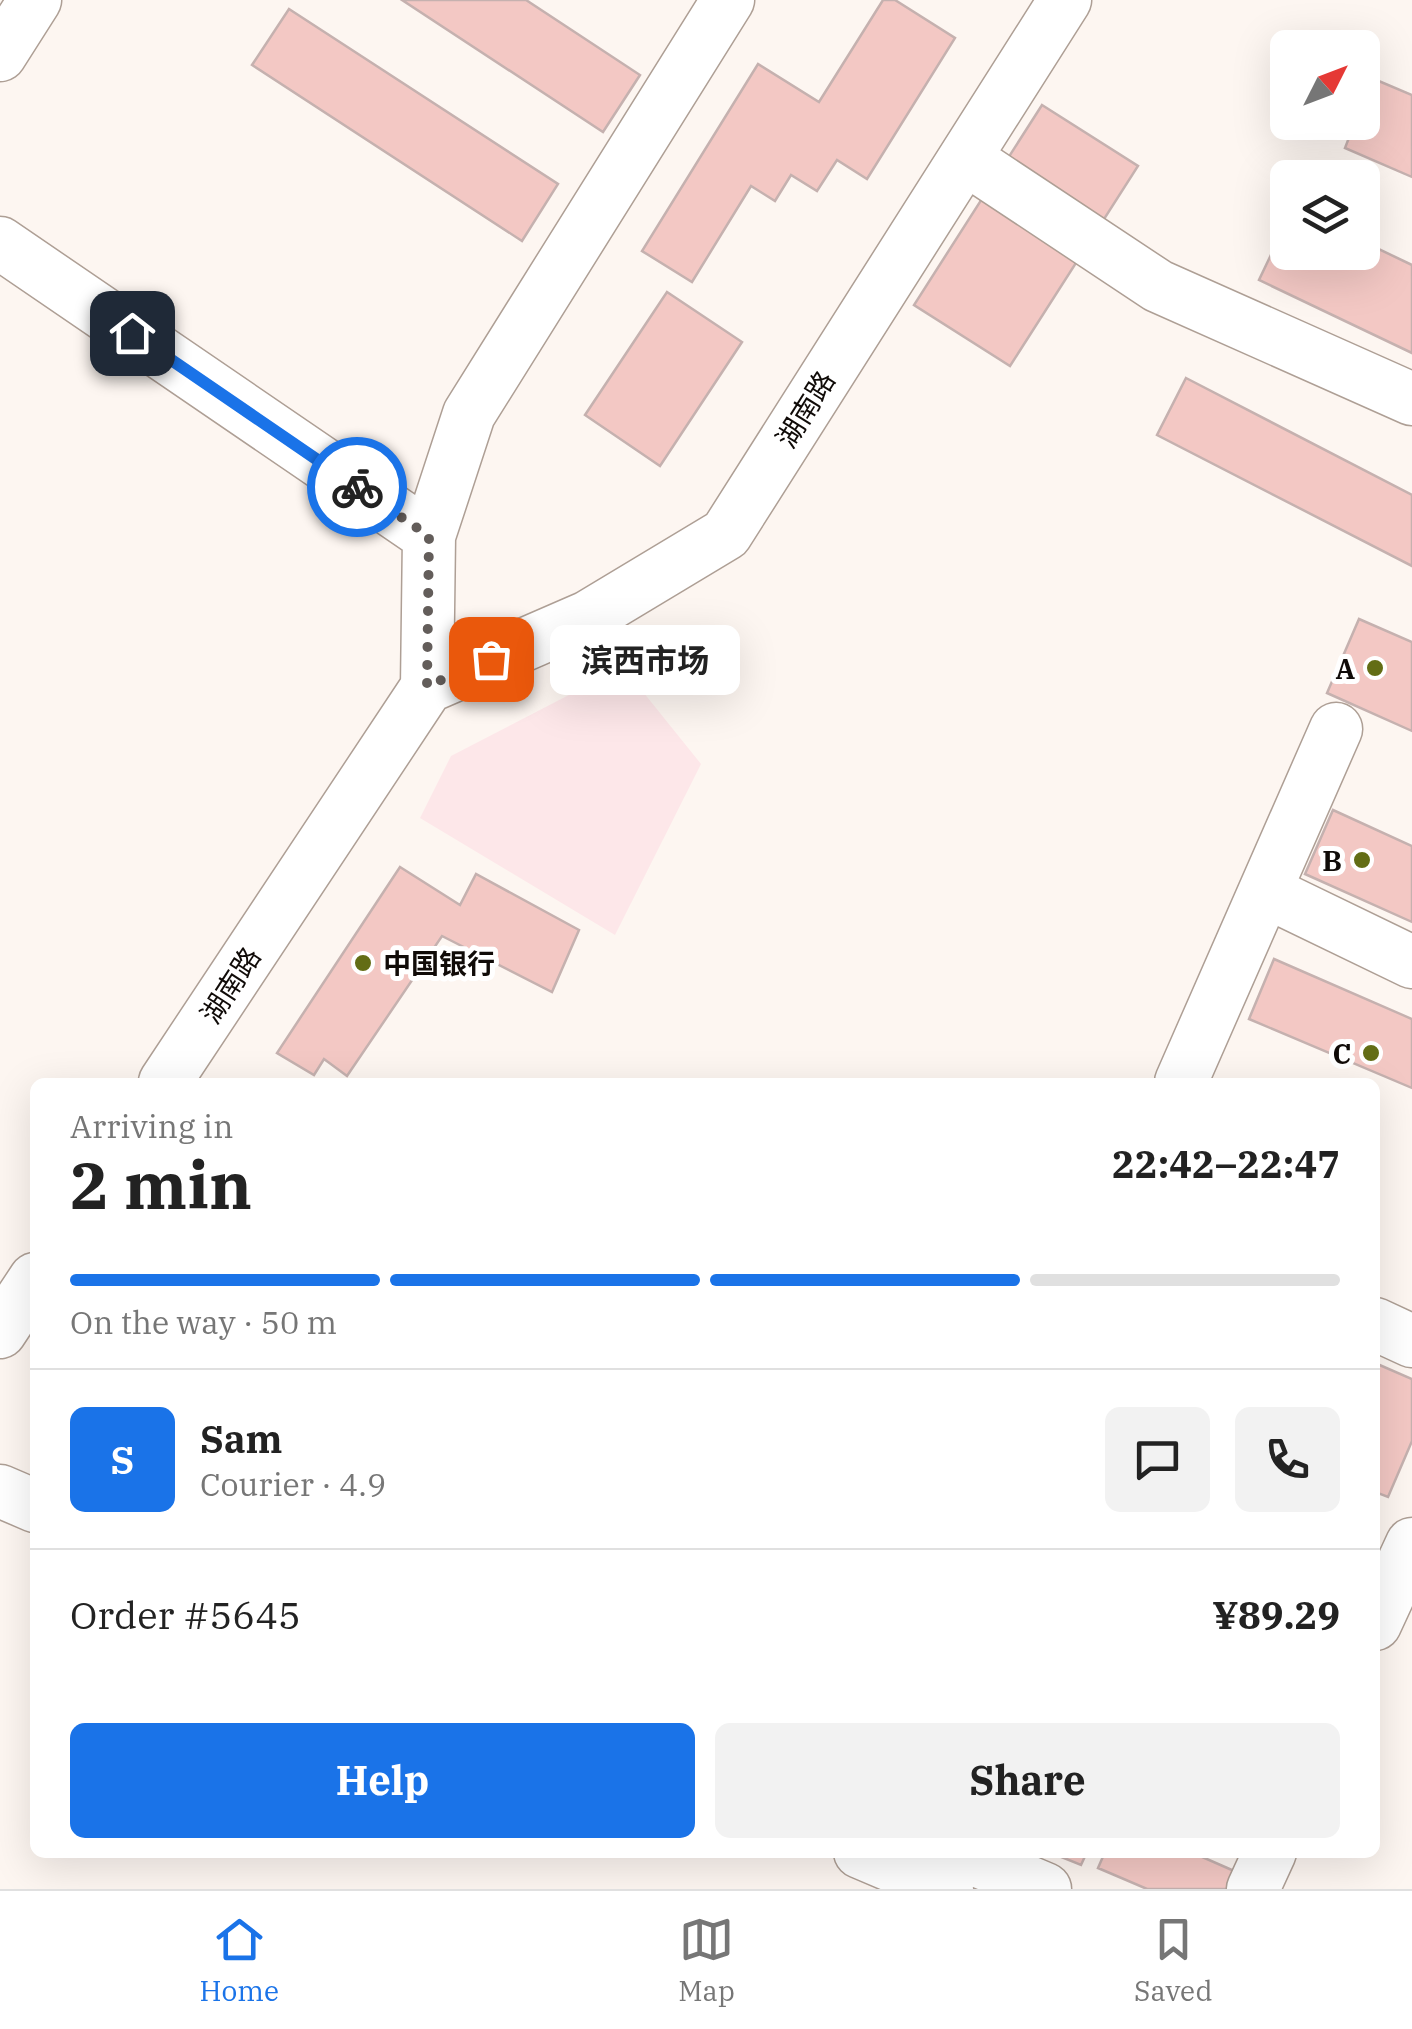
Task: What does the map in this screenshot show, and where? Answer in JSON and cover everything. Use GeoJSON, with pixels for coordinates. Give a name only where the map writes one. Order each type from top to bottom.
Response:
{"type":"FeatureCollection","features":[{"type":"Feature","properties":{"kind":"street"},"geometry":{"type":"LineString","coordinates":[[0,55],[35,0]]}},
{"type":"Feature","properties":{"kind":"street"},"geometry":{"type":"LineString","coordinates":[[427,686],[429,536],[469,414],[728,0]]}},
{"type":"Feature","properties":{"kind":"street","name":"湖南路"},"geometry":{"type":"LineString","coordinates":[[168,1078],[427,686],[588,617],[726,534],[1065,0]]}},
{"type":"Feature","properties":{"kind":"street"},"geometry":{"type":"LineString","coordinates":[[965,158],[1158,286],[1412,399]]}},
{"type":"Feature","properties":{"kind":"street"},"geometry":{"type":"LineString","coordinates":[[0,243],[429,536]]}},
{"type":"Feature","properties":{"kind":"street"},"geometry":{"type":"LineString","coordinates":[[1183,1078],[1336,729]]}},
{"type":"Feature","properties":{"kind":"street"},"geometry":{"type":"LineString","coordinates":[[1265,891],[1412,962]]}},
{"type":"Feature","properties":{"kind":"street"},"geometry":{"type":"LineString","coordinates":[[0,1332],[30,1287]]}},
{"type":"Feature","properties":{"kind":"street"},"geometry":{"type":"LineString","coordinates":[[1380,1326],[1412,1341]]}},
{"type":"Feature","properties":{"kind":"street"},"geometry":{"type":"LineString","coordinates":[[0,1455],[30,1467]]}},
{"type":"Feature","properties":{"kind":"street"},"geometry":{"type":"LineString","coordinates":[[0,1491],[30,1504]]}},
{"type":"Feature","properties":{"kind":"street"},"geometry":{"type":"LineString","coordinates":[[1380,1613],[1412,1544]]}},
{"type":"Feature","properties":{"kind":"street"},"geometry":{"type":"LineString","coordinates":[[874,1858],[947,1889]]}},
{"type":"Feature","properties":{"kind":"street"},"geometry":{"type":"LineString","coordinates":[[971,1858],[1045,1889]]}},
{"type":"Feature","properties":{"kind":"street"},"geometry":{"type":"LineString","coordinates":[[1253,1889],[1267,1858]]}},
{"type":"Feature","properties":{"kind":"shaded area"},"geometry":{"type":"Polygon","coordinates":[[[623,667],[701,764],[615,935],[420,818],[451,756],[623,667]]]}},
{"type":"Feature","properties":{"kind":"building"},"geometry":{"type":"Polygon","coordinates":[[[402,0],[526,0],[640,75],[603,132],[402,0]]]}},
{"type":"Feature","properties":{"kind":"building"},"geometry":{"type":"Polygon","coordinates":[[[883,0],[895,0],[955,38],[867,179],[837,160],[817,191],[791,175],[775,201],[751,186],[692,282],[642,251],[758,64],[819,102],[883,0]]]}},
{"type":"Feature","properties":{"kind":"building"},"geometry":{"type":"Polygon","coordinates":[[[289,9],[558,184],[522,241],[252,65],[289,9]]]}},
{"type":"Feature","properties":{"kind":"building"},"geometry":{"type":"Polygon","coordinates":[[[1380,82],[1412,95],[1412,177],[1345,148],[1348,140],[1380,140],[1380,82]]]}},
{"type":"Feature","properties":{"kind":"building"},"geometry":{"type":"Polygon","coordinates":[[[1042,105],[1138,166],[1010,366],[914,305],[1042,105]]]}},
{"type":"Feature","properties":{"kind":"building"},"geometry":{"type":"Polygon","coordinates":[[[1380,250],[1412,265],[1412,353],[1259,280],[1270,257],[1270,270],[1380,270],[1380,250]]]}},
{"type":"Feature","properties":{"kind":"building"},"geometry":{"type":"Polygon","coordinates":[[[667,292],[742,342],[660,466],[585,415],[667,292]]]}},
{"type":"Feature","properties":{"kind":"building"},"geometry":{"type":"Polygon","coordinates":[[[1186,378],[1412,495],[1412,566],[1157,435],[1186,378]]]}},
{"type":"Feature","properties":{"kind":"building","name":"A"},"geometry":{"type":"Polygon","coordinates":[[[1359,619],[1412,642],[1412,731],[1327,693],[1359,619]]]}},
{"type":"Feature","properties":{"kind":"building","name":"B"},"geometry":{"type":"Polygon","coordinates":[[[1333,810],[1412,846],[1412,922],[1305,874],[1333,810]]]}},
{"type":"Feature","properties":{"kind":"building"},"geometry":{"type":"Polygon","coordinates":[[[400,867],[460,905],[476,874],[579,930],[552,992],[442,936],[347,1076],[324,1059],[314,1075],[277,1053],[400,867]]]}},
{"type":"Feature","properties":{"kind":"building","name":"C"},"geometry":{"type":"Polygon","coordinates":[[[1274,959],[1412,1019],[1412,1088],[1249,1019],[1274,959]]]}},
{"type":"Feature","properties":{"kind":"building"},"geometry":{"type":"Polygon","coordinates":[[[1380,1365],[1412,1379],[1412,1441],[1388,1497],[1380,1494],[1380,1365]]]}},
{"type":"Feature","properties":{"kind":"building"},"geometry":{"type":"Polygon","coordinates":[[[1064,1858],[1084,1858],[1081,1865],[1064,1858]]]}},
{"type":"Feature","properties":{"kind":"building"},"geometry":{"type":"Polygon","coordinates":[[[1102,1858],[1205,1858],[1241,1874],[1234,1889],[1147,1889],[1098,1868],[1102,1858]]]}},
{"type":"Feature","properties":{"kind":"way so far"},"geometry":{"type":"LineString","coordinates":[[357,487],[429,536],[427,686],[491,659]]}},
{"type":"Feature","properties":{"kind":"place","name":"滨西市场"},"geometry":{"type":"Point","coordinates":[491,659]}},
{"type":"Feature","properties":{"kind":"place","name":"A"},"geometry":{"type":"Point","coordinates":[1375,668]}},
{"type":"Feature","properties":{"kind":"place","name":"B"},"geometry":{"type":"Point","coordinates":[1362,860]}},
{"type":"Feature","properties":{"kind":"place","name":"中国银行"},"geometry":{"type":"Point","coordinates":[363,963]}},
{"type":"Feature","properties":{"kind":"place","name":"C"},"geometry":{"type":"Point","coordinates":[1371,1053]}},
{"type":"Feature","properties":{"kind":"route"},"geometry":{"type":"LineString","coordinates":[[132,333],[357,487]]}}]}
